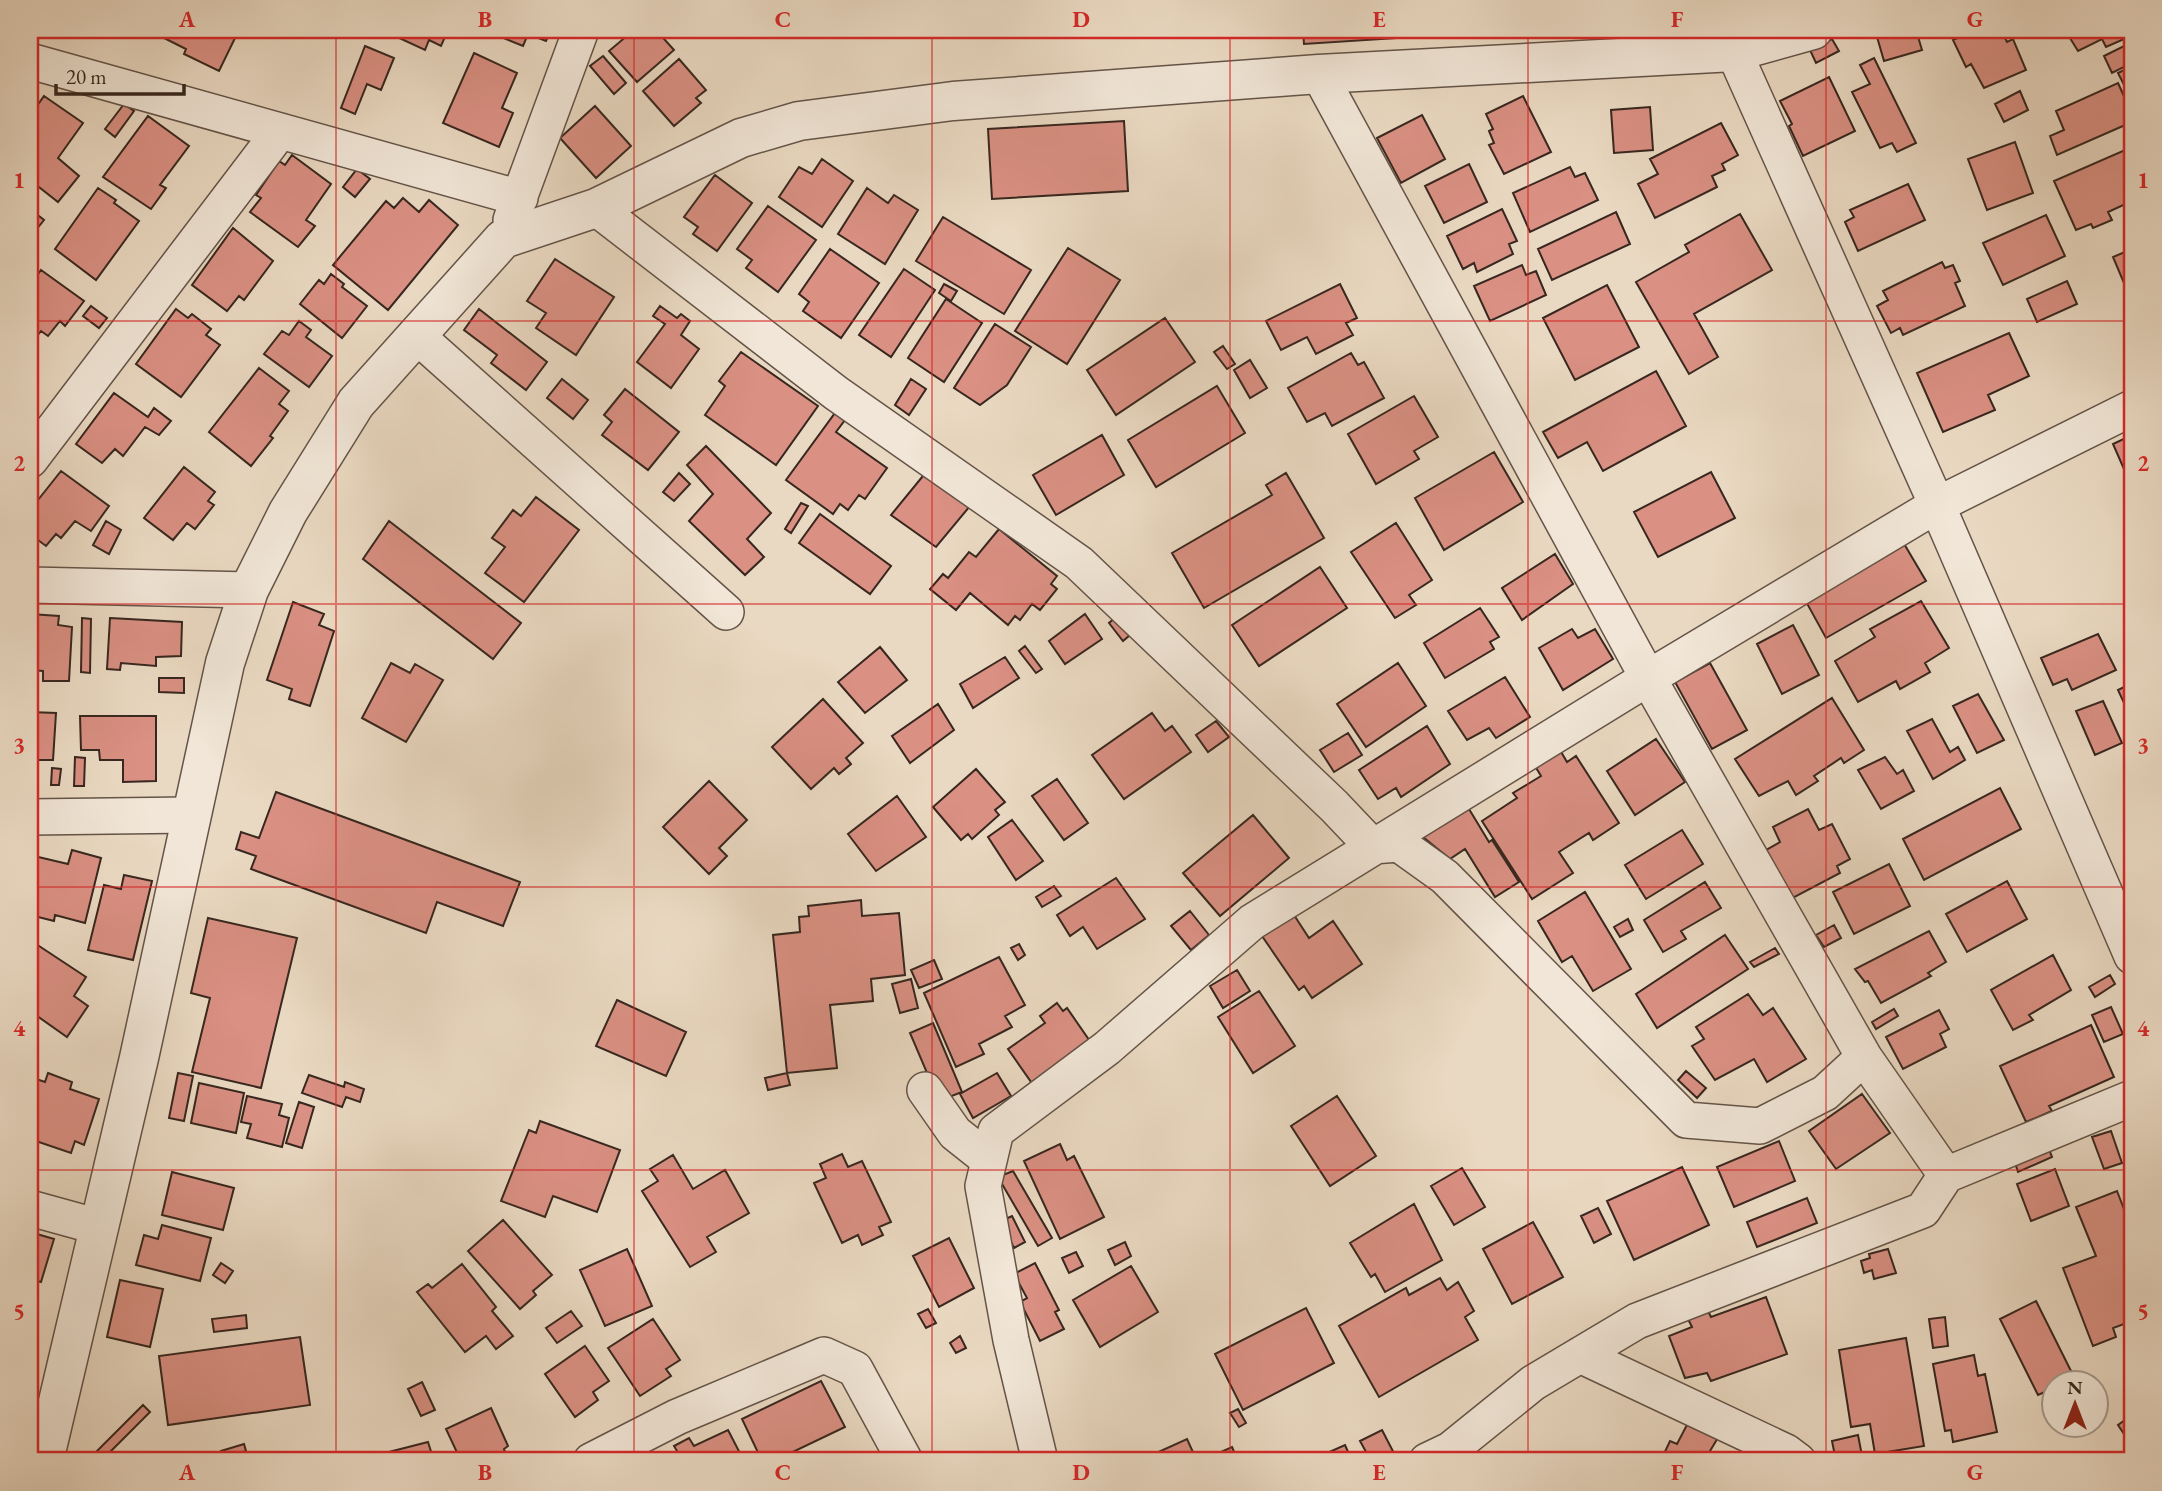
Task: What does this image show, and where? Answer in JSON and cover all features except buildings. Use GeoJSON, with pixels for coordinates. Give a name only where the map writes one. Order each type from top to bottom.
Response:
{"type":"FeatureCollection","features":[{"type":"Feature","properties":{"kind":"street"},"geometry":{"type":"LineString","coordinates":[[39,1459],[99,1227],[225,663],[249,590],[288,512],[356,403],[503,239],[581,30]]}},
{"type":"Feature","properties":{"kind":"street"},"geometry":{"type":"LineString","coordinates":[[503,239],[596,208],[741,138],[799,121],[953,101],[1319,74],[1734,52],[1813,30]]}},
{"type":"Feature","properties":{"kind":"street"},"geometry":{"type":"LineString","coordinates":[[1734,52],[1937,505],[2132,956]]}},
{"type":"Feature","properties":{"kind":"street"},"geometry":{"type":"LineString","coordinates":[[33,67],[280,131],[520,198]]}},
{"type":"Feature","properties":{"kind":"street"},"geometry":{"type":"LineString","coordinates":[[1319,74],[1648,678],[1864,1057],[1946,1175]]}},
{"type":"Feature","properties":{"kind":"street"},"geometry":{"type":"LineString","coordinates":[[30,460],[280,131]]}},
{"type":"Feature","properties":{"kind":"street"},"geometry":{"type":"LineString","coordinates":[[596,208],[836,393],[1079,563],[1372,846],[1399,844],[1445,877],[1686,1120],[1760,1126],[1825,1093],[1864,1057]]}},
{"type":"Feature","properties":{"kind":"street"},"geometry":{"type":"LineString","coordinates":[[417,336],[726,612]]}},
{"type":"Feature","properties":{"kind":"street"},"geometry":{"type":"LineString","coordinates":[[1040,1461],[1011,1340],[983,1186],[996,1131],[1107,1048],[1252,922],[1372,846],[1937,505],[2132,408]]}},
{"type":"Feature","properties":{"kind":"street"},"geometry":{"type":"LineString","coordinates":[[30,585],[249,590]]}},
{"type":"Feature","properties":{"kind":"street"},"geometry":{"type":"LineString","coordinates":[[30,817],[191,815]]}},
{"type":"Feature","properties":{"kind":"street"},"geometry":{"type":"LineString","coordinates":[[925,1090],[955,1133],[989,1160]]}},
{"type":"Feature","properties":{"kind":"street"},"geometry":{"type":"LineString","coordinates":[[1427,1461],[1450,1450],[1533,1383],[1637,1321],[1923,1210],[1946,1175],[2132,1098]]}},
{"type":"Feature","properties":{"kind":"street"},"geometry":{"type":"LineString","coordinates":[[30,1208],[99,1227]]}},
{"type":"Feature","properties":{"kind":"street"},"geometry":{"type":"LineString","coordinates":[[590,1461],[677,1418],[824,1354],[855,1369],[905,1461]]}},
{"type":"Feature","properties":{"kind":"street"},"geometry":{"type":"LineString","coordinates":[[1580,1354],[1786,1452],[1798,1461]]}}]}
